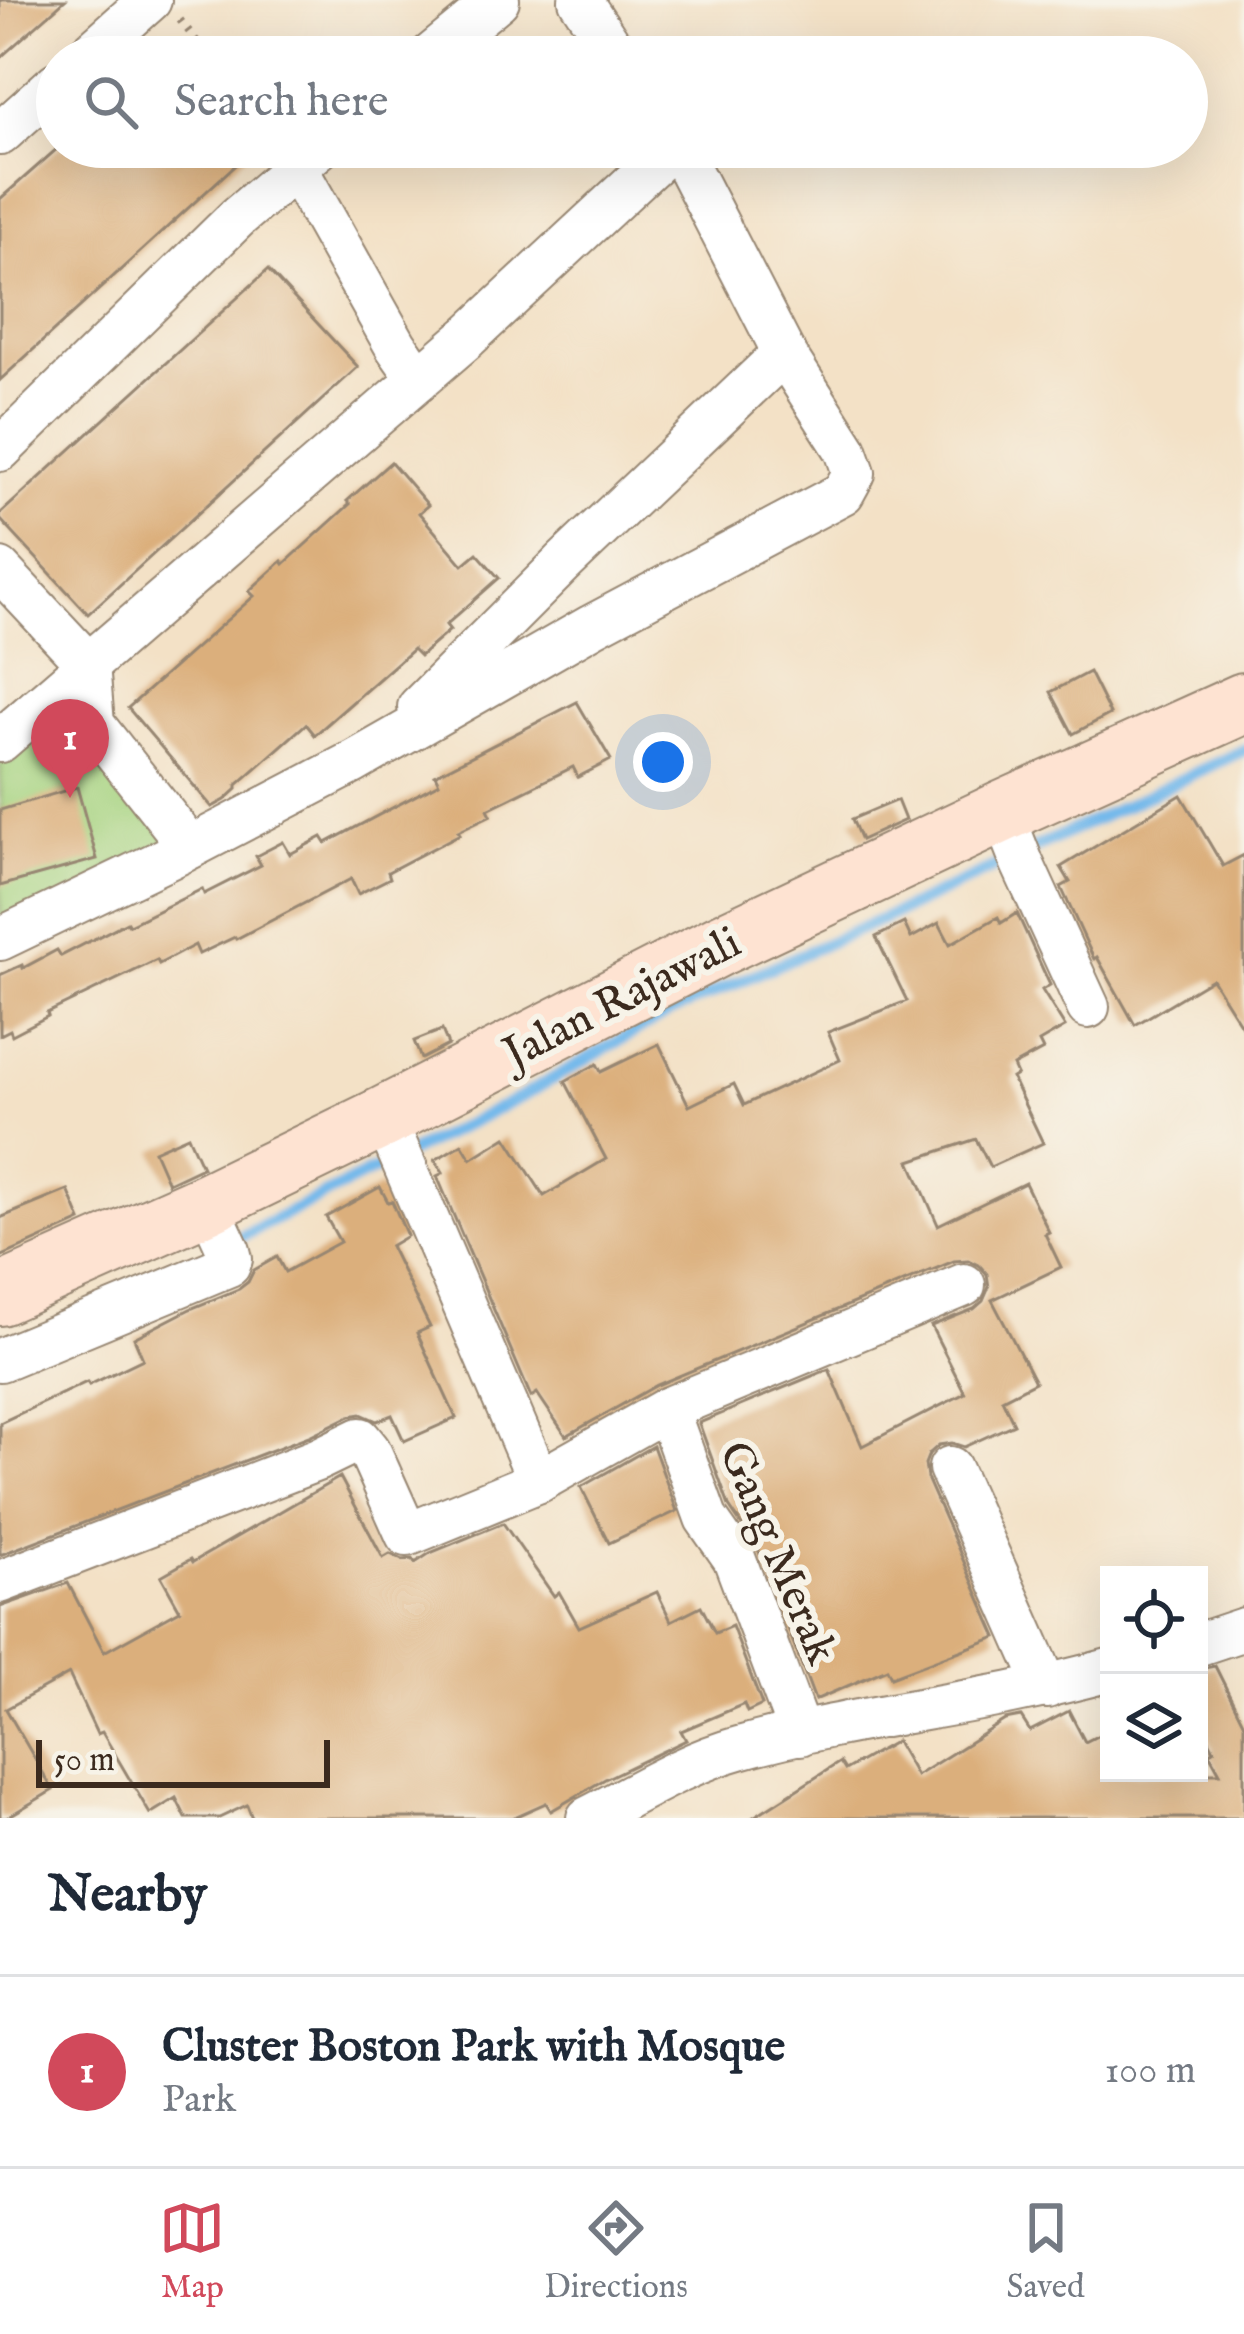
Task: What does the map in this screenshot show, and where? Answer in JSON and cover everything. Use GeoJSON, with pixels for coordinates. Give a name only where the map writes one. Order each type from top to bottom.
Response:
{"type":"FeatureCollection","features":[{"type":"Feature","properties":{"kind":"street"},"geometry":{"type":"LineString","coordinates":[[454,36],[498,0]]}},
{"type":"Feature","properties":{"kind":"street"},"geometry":{"type":"LineString","coordinates":[[580,0],[604,36]]}},
{"type":"Feature","properties":{"kind":"street"},"geometry":{"type":"LineString","coordinates":[[118,36],[162,7]]}},
{"type":"Feature","properties":{"kind":"street"},"geometry":{"type":"LineString","coordinates":[[0,134],[36,102]]}},
{"type":"Feature","properties":{"kind":"street"},"geometry":{"type":"LineString","coordinates":[[0,451],[238,217],[295,168]]}},
{"type":"Feature","properties":{"kind":"street"},"geometry":{"type":"LineString","coordinates":[[313,168],[397,346],[419,379]]}},
{"type":"Feature","properties":{"kind":"street"},"geometry":{"type":"LineString","coordinates":[[7,720],[88,664],[468,338],[652,168]]}},
{"type":"Feature","properties":{"kind":"street"},"geometry":{"type":"LineString","coordinates":[[0,939],[379,748],[539,656],[843,494],[854,473],[851,462],[784,353],[686,168]]}},
{"type":"Feature","properties":{"kind":"street"},"geometry":{"type":"LineString","coordinates":[[379,748],[784,353]]}},
{"type":"Feature","properties":{"kind":"street"},"geometry":{"type":"LineString","coordinates":[[0,571],[88,664],[92,724],[190,847]]}},
{"type":"Feature","properties":{"kind":"street"},"geometry":{"type":"LineString","coordinates":[[506,620],[535,627],[542,638],[539,656]]}},
{"type":"Feature","properties":{"kind":"street","name":"Jalan Rajawali"},"geometry":{"type":"LineString","coordinates":[[0,1295],[218,1227],[394,1139],[720,945],[1010,834],[1244,704]]}},
{"type":"Feature","properties":{"kind":"street"},"geometry":{"type":"LineString","coordinates":[[7,720],[92,724]]}},
{"type":"Feature","properties":{"kind":"street"},"geometry":{"type":"LineString","coordinates":[[1010,834],[1088,1007]]}},
{"type":"Feature","properties":{"kind":"street"},"geometry":{"type":"LineString","coordinates":[[394,1139],[539,1481]]}},
{"type":"Feature","properties":{"kind":"street"},"geometry":{"type":"LineString","coordinates":[[0,1360],[220,1270],[231,1263],[218,1227]]}},
{"type":"Feature","properties":{"kind":"street"},"geometry":{"type":"LineString","coordinates":[[0,1582],[360,1439],[407,1535],[539,1481],[667,1409],[964,1285]]}},
{"type":"Feature","properties":{"kind":"street","name":"Gang Merak"},"geometry":{"type":"LineString","coordinates":[[667,1409],[706,1518],[734,1558],[800,1733]]}},
{"type":"Feature","properties":{"kind":"street"},"geometry":{"type":"LineString","coordinates":[[950,1468],[1047,1687]]}},
{"type":"Feature","properties":{"kind":"street"},"geometry":{"type":"LineString","coordinates":[[1208,1641],[1244,1629]]}},
{"type":"Feature","properties":{"kind":"street"},"geometry":{"type":"LineString","coordinates":[[589,1818],[707,1759],[800,1733],[1047,1687],[1100,1672]]}},
{"type":"Feature","properties":{"kind":"path"},"geometry":{"type":"LineString","coordinates":[[162,7],[189,36]]}},
{"type":"Feature","properties":{"kind":"green space"},"geometry":{"type":"Polygon","coordinates":[[[23,723],[83,726],[183,849],[0,932],[0,746],[23,723]]]}},
{"type":"Feature","properties":{"kind":"building"},"geometry":{"type":"Polygon","coordinates":[[[0,0],[65,0],[0,58],[0,0]]]}},
{"type":"Feature","properties":{"kind":"building"},"geometry":{"type":"Polygon","coordinates":[[[36,167],[232,168],[0,380],[0,199],[36,167]]]}},
{"type":"Feature","properties":{"kind":"building"},"geometry":{"type":"Polygon","coordinates":[[[268,270],[358,367],[88,614],[0,514],[268,270]]]}},
{"type":"Feature","properties":{"kind":"building"},"geometry":{"type":"Polygon","coordinates":[[[391,462],[428,505],[419,513],[463,565],[477,553],[499,578],[446,625],[450,630],[420,656],[413,649],[315,735],[306,724],[212,807],[128,708],[254,596],[249,591],[391,462]]]}},
{"type":"Feature","properties":{"kind":"building"},"geometry":{"type":"Polygon","coordinates":[[[1089,672],[1110,714],[1073,734],[1051,692],[1089,672]]]}},
{"type":"Feature","properties":{"kind":"building"},"geometry":{"type":"Polygon","coordinates":[[[577,702],[611,760],[578,777],[573,767],[488,809],[491,815],[358,894],[351,879],[236,939],[199,954],[195,945],[159,964],[157,960],[12,1035],[10,1030],[0,1035],[0,975],[57,950],[61,956],[202,889],[204,894],[261,865],[256,856],[283,842],[290,854],[322,837],[326,843],[439,783],[435,775],[577,702]]]}},
{"type":"Feature","properties":{"kind":"building"},"geometry":{"type":"Polygon","coordinates":[[[77,787],[97,859],[0,886],[0,810],[77,787]]]}},
{"type":"Feature","properties":{"kind":"building"},"geometry":{"type":"Polygon","coordinates":[[[1181,795],[1223,866],[1244,855],[1244,1030],[1212,979],[1135,1025],[1097,957],[1094,959],[1061,887],[1070,882],[1061,867],[1181,795]]]}},
{"type":"Feature","properties":{"kind":"building"},"geometry":{"type":"Polygon","coordinates":[[[897,800],[905,820],[861,840],[852,819],[897,800]]]}},
{"type":"Feature","properties":{"kind":"building"},"geometry":{"type":"Polygon","coordinates":[[[1017,913],[1050,985],[1042,990],[1065,1027],[1039,1042],[1043,1050],[1013,1066],[1017,1075],[1012,1078],[1043,1143],[990,1167],[976,1139],[910,1161],[938,1225],[1025,1183],[1061,1267],[992,1300],[1035,1382],[1002,1399],[1014,1424],[964,1447],[939,1445],[925,1464],[997,1637],[891,1677],[887,1669],[815,1700],[758,1549],[729,1506],[699,1423],[829,1369],[862,1446],[965,1393],[931,1326],[983,1301],[989,1287],[987,1274],[968,1260],[954,1261],[657,1385],[566,1436],[537,1393],[531,1397],[437,1176],[443,1173],[435,1160],[462,1144],[471,1159],[506,1137],[544,1196],[606,1159],[565,1081],[597,1064],[601,1072],[659,1044],[689,1106],[734,1084],[744,1105],[840,1060],[828,1032],[907,1001],[876,937],[904,923],[911,938],[939,923],[950,944],[998,917],[1001,923],[1017,913]]]}},
{"type":"Feature","properties":{"kind":"building"},"geometry":{"type":"Polygon","coordinates":[[[442,1030],[448,1045],[421,1059],[414,1041],[442,1030]]]}},
{"type":"Feature","properties":{"kind":"building"},"geometry":{"type":"Polygon","coordinates":[[[188,1136],[202,1167],[168,1183],[154,1151],[188,1136]]]}},
{"type":"Feature","properties":{"kind":"building"},"geometry":{"type":"Polygon","coordinates":[[[380,1187],[388,1202],[392,1201],[407,1236],[390,1246],[430,1327],[417,1333],[456,1418],[404,1441],[392,1415],[377,1421],[361,1414],[350,1416],[0,1555],[0,1423],[143,1359],[134,1338],[239,1289],[254,1270],[277,1257],[285,1272],[340,1242],[326,1217],[380,1187]]]}},
{"type":"Feature","properties":{"kind":"building"},"geometry":{"type":"Polygon","coordinates":[[[68,1190],[81,1221],[0,1257],[0,1218],[68,1190]]]}},
{"type":"Feature","properties":{"kind":"building"},"geometry":{"type":"Polygon","coordinates":[[[653,1446],[677,1511],[609,1543],[581,1487],[653,1446]]]}},
{"type":"Feature","properties":{"kind":"building"},"geometry":{"type":"Polygon","coordinates":[[[340,1477],[383,1558],[390,1554],[415,1563],[503,1523],[554,1596],[559,1592],[579,1627],[657,1592],[671,1621],[701,1606],[715,1633],[732,1626],[762,1705],[747,1712],[744,1704],[681,1731],[686,1740],[551,1811],[546,1803],[512,1818],[252,1818],[247,1805],[219,1818],[186,1818],[176,1798],[150,1814],[102,1732],[97,1734],[69,1674],[6,1709],[53,1790],[0,1818],[0,1607],[68,1583],[104,1652],[180,1610],[161,1576],[340,1477]]]}},
{"type":"Feature","properties":{"kind":"building"},"geometry":{"type":"Polygon","coordinates":[[[1215,1666],[1244,1724],[1244,1818],[752,1818],[840,1762],[845,1770],[896,1741],[916,1776],[1005,1720],[1021,1717],[1030,1731],[1069,1711],[1085,1742],[1100,1734],[1100,1782],[1208,1782],[1208,1773],[1220,1773],[1209,1753],[1214,1750],[1208,1738],[1208,1667],[1215,1666]]]}},
{"type":"Feature","properties":{"kind":"waterway"},"geometry":{"type":"LineString","coordinates":[[232,1241],[521,1097],[665,1014],[905,909],[1244,750]]}},
{"type":"Feature","properties":{"kind":"place","name":"Cluster Boston Park with Mosque"},"geometry":{"type":"Point","coordinates":[70,798]}}]}
